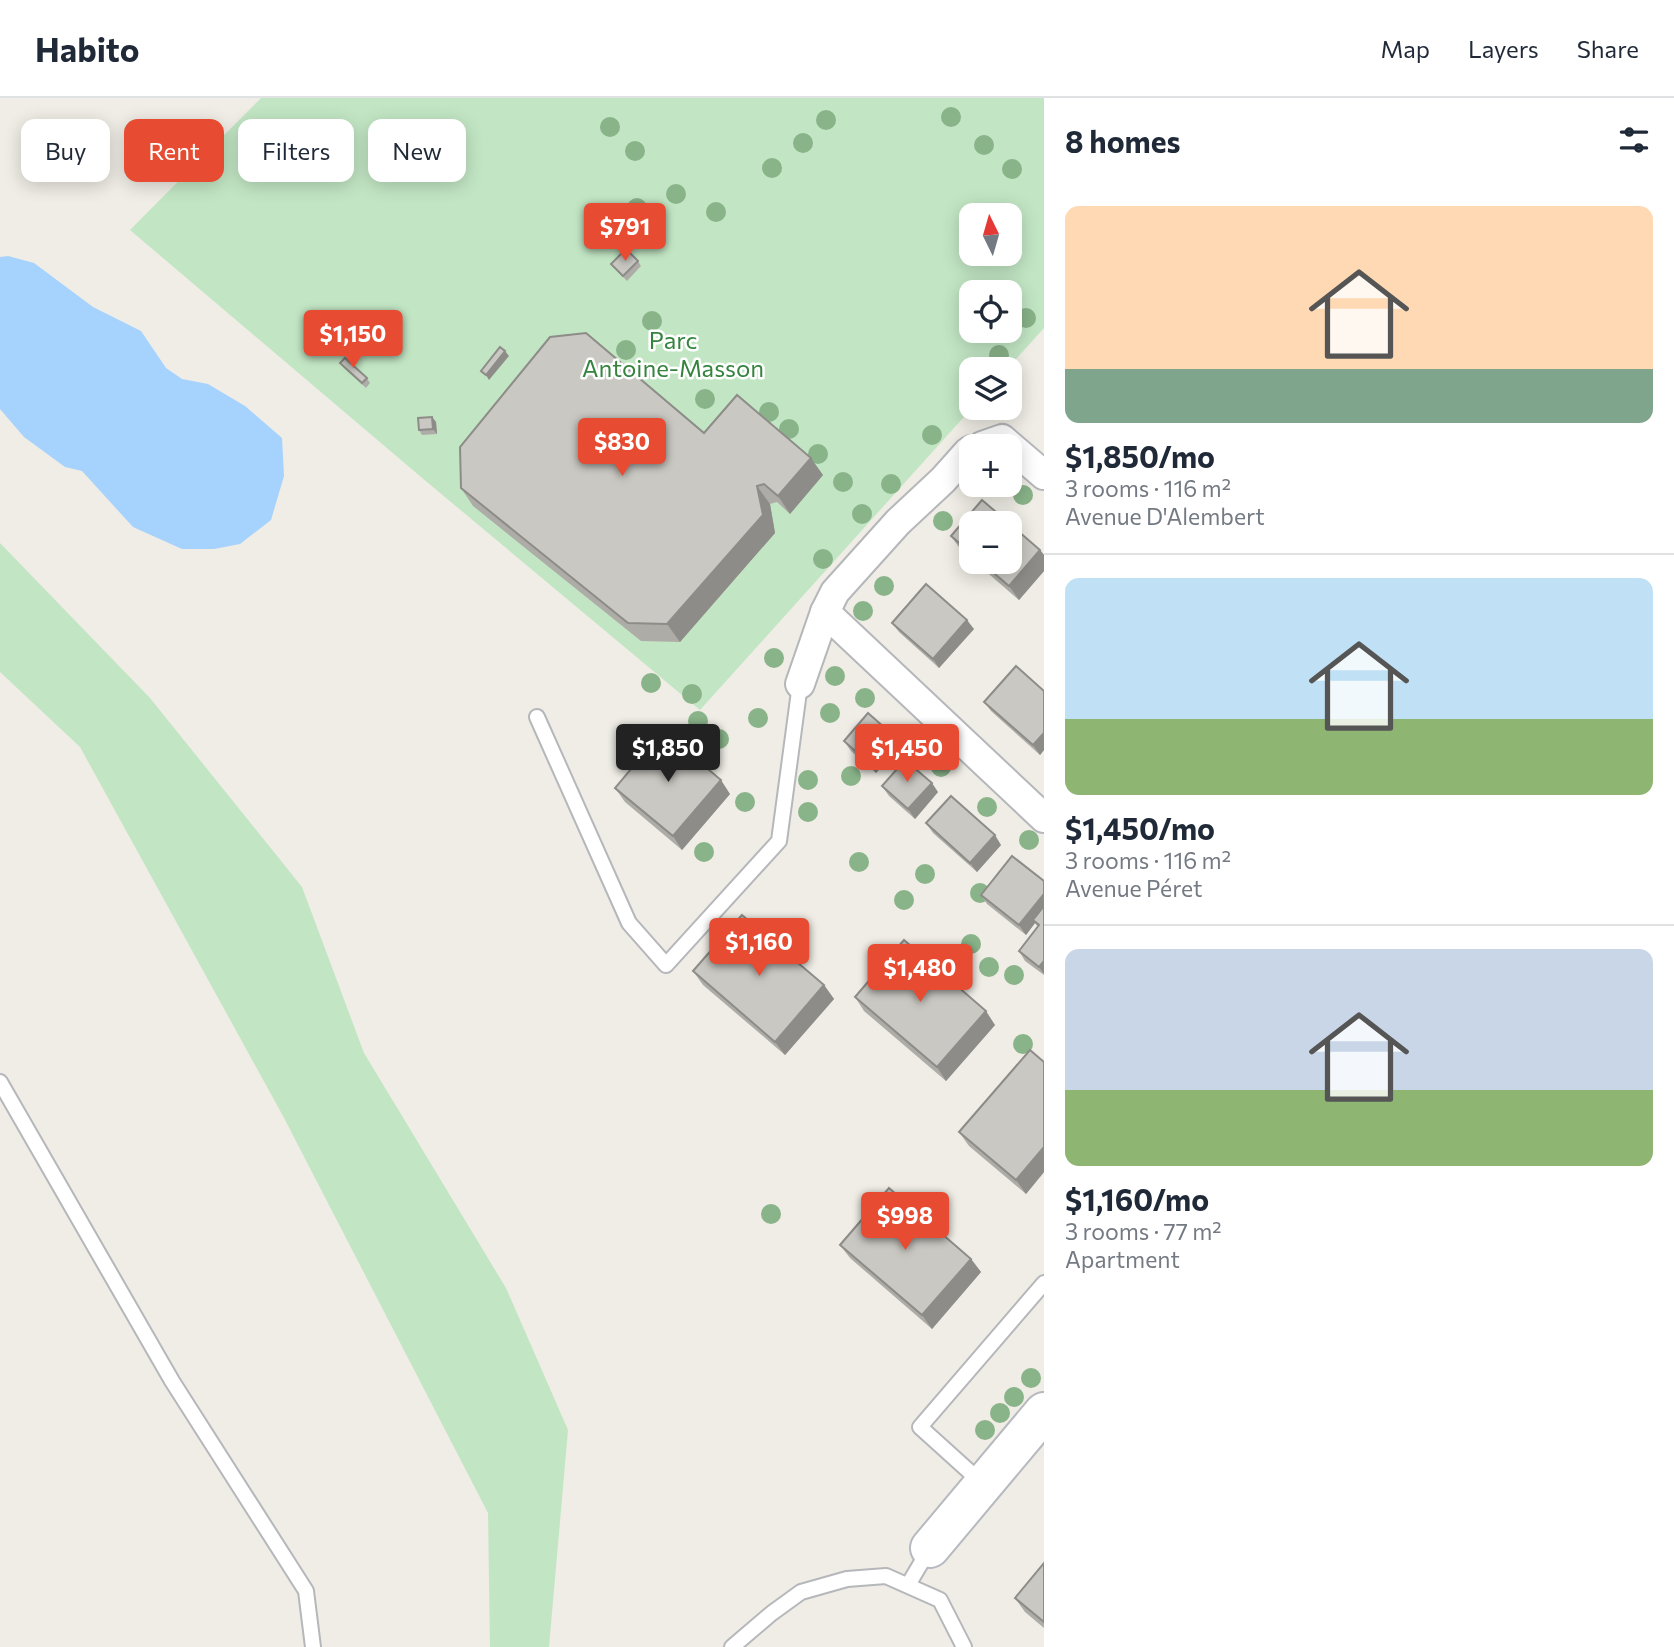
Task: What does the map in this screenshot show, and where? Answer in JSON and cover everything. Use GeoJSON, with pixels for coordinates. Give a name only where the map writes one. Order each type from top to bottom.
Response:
{"type":"FeatureCollection","features":[{"type":"Feature","properties":{"kind":"street"},"geometry":{"type":"LineString","coordinates":[[1022,460],[1044,474]]}},
{"type":"Feature","properties":{"kind":"street"},"geometry":{"type":"LineString","coordinates":[[800,684],[825,612],[835,592],[898,522],[959,462]]}},
{"type":"Feature","properties":{"kind":"street"},"geometry":{"type":"LineString","coordinates":[[825,612],[1044,818]]}},
{"type":"Feature","properties":{"kind":"street"},"geometry":{"type":"LineString","coordinates":[[930,1548],[1044,1412]]}},
{"type":"Feature","properties":{"kind":"lane"},"geometry":{"type":"LineString","coordinates":[[537,717],[629,923],[666,965],[779,841],[800,684]]}},
{"type":"Feature","properties":{"kind":"lane"},"geometry":{"type":"LineString","coordinates":[[0,1082],[172,1381],[306,1591],[313,1647]]}},
{"type":"Feature","properties":{"kind":"lane"},"geometry":{"type":"LineString","coordinates":[[984,1484],[920,1427],[1044,1283]]}},
{"type":"Feature","properties":{"kind":"lane"},"geometry":{"type":"LineString","coordinates":[[908,1585],[930,1548]]}},
{"type":"Feature","properties":{"kind":"lane"},"geometry":{"type":"LineString","coordinates":[[732,1647],[801,1591],[847,1579],[886,1576],[940,1600],[964,1647]]}},
{"type":"Feature","properties":{"kind":"green space","name":"Parc Antoine-Masson"},"geometry":{"type":"Polygon","coordinates":[[[261,98],[1044,98],[1044,328],[1018,357],[959,357],[959,420],[961,420],[700,710],[130,230],[178,182],[224,182],[224,135],[238,121],[238,182],[354,182],[354,119],[240,119],[261,98]]]}},
{"type":"Feature","properties":{"kind":"green space"},"geometry":{"type":"Polygon","coordinates":[[[0,543],[150,698],[302,887],[364,1053],[506,1288],[568,1430],[549,1647],[490,1647],[488,1513],[283,1116],[80,747],[0,672],[0,543]]]}},
{"type":"Feature","properties":{"kind":"water"},"geometry":{"type":"Polygon","coordinates":[[[8,256],[34,263],[93,307],[141,331],[166,368],[182,379],[208,384],[245,406],[282,438],[284,476],[271,520],[240,544],[214,549],[182,549],[133,527],[82,471],[65,467],[24,437],[0,409],[0,257],[8,256]]]}},
{"type":"Feature","properties":{"kind":"building"},"geometry":{"type":"Polygon","coordinates":[[[626,249],[638,261],[623,276],[611,264],[626,249]]]}},
{"type":"Feature","properties":{"kind":"building"},"geometry":{"type":"Polygon","coordinates":[[[586,333],[704,433],[737,395],[811,458],[778,496],[764,484],[757,486],[763,515],[667,624],[628,623],[461,488],[460,447],[550,337],[586,333]]]}},
{"type":"Feature","properties":{"kind":"building"},"geometry":{"type":"Polygon","coordinates":[[[500,347],[505,351],[486,375],[481,371],[500,347]]]}},
{"type":"Feature","properties":{"kind":"building"},"geometry":{"type":"Polygon","coordinates":[[[345,358],[367,378],[362,383],[340,363],[345,358]]]}},
{"type":"Feature","properties":{"kind":"building"},"geometry":{"type":"Polygon","coordinates":[[[432,417],[433,429],[419,430],[418,418],[432,417]]]}},
{"type":"Feature","properties":{"kind":"building"},"geometry":{"type":"Polygon","coordinates":[[[982,500],[995,511],[973,511],[982,500]]]}},
{"type":"Feature","properties":{"kind":"building"},"geometry":{"type":"Polygon","coordinates":[[[959,527],[959,543],[951,536],[959,527]]]}},
{"type":"Feature","properties":{"kind":"building"},"geometry":{"type":"Polygon","coordinates":[[[1022,534],[1040,550],[1022,571],[1022,534]]]}},
{"type":"Feature","properties":{"kind":"building"},"geometry":{"type":"Polygon","coordinates":[[[995,574],[1019,574],[1009,586],[995,574]]]}},
{"type":"Feature","properties":{"kind":"building"},"geometry":{"type":"Polygon","coordinates":[[[926,584],[967,620],[933,659],[892,623],[926,584]]]}},
{"type":"Feature","properties":{"kind":"building"},"geometry":{"type":"Polygon","coordinates":[[[1016,666],[1044,691],[1044,733],[1033,745],[984,702],[1016,666]]]}},
{"type":"Feature","properties":{"kind":"building"},"geometry":{"type":"Polygon","coordinates":[[[868,713],[893,735],[869,763],[844,741],[868,713]]]}},
{"type":"Feature","properties":{"kind":"building"},"geometry":{"type":"Polygon","coordinates":[[[663,731],[721,780],[673,836],[615,788],[663,731]]]}},
{"type":"Feature","properties":{"kind":"building"},"geometry":{"type":"Polygon","coordinates":[[[905,760],[932,783],[908,809],[882,786],[905,760]]]}},
{"type":"Feature","properties":{"kind":"building"},"geometry":{"type":"Polygon","coordinates":[[[951,796],[995,835],[970,863],[926,823],[951,796]]]}},
{"type":"Feature","properties":{"kind":"building"},"geometry":{"type":"Polygon","coordinates":[[[1012,856],[1044,881],[1044,894],[1019,925],[981,895],[1012,856]]]}},
{"type":"Feature","properties":{"kind":"building"},"geometry":{"type":"Polygon","coordinates":[[[1044,906],[1044,961],[1039,967],[1019,951],[1039,925],[1033,920],[1044,906]]]}},
{"type":"Feature","properties":{"kind":"building"},"geometry":{"type":"Polygon","coordinates":[[[742,915],[824,985],[775,1042],[693,971],[742,915]]]}},
{"type":"Feature","properties":{"kind":"building"},"geometry":{"type":"Polygon","coordinates":[[[904,940],[986,1011],[937,1067],[855,997],[904,940]]]}},
{"type":"Feature","properties":{"kind":"building"},"geometry":{"type":"Polygon","coordinates":[[[1030,1050],[1044,1062],[1044,1147],[1016,1180],[959,1132],[1030,1050]]]}},
{"type":"Feature","properties":{"kind":"building"},"geometry":{"type":"Polygon","coordinates":[[[889,1188],[971,1259],[922,1315],[840,1245],[889,1188]]]}},
{"type":"Feature","properties":{"kind":"building"},"geometry":{"type":"Polygon","coordinates":[[[1044,1563],[1044,1622],[1015,1598],[1044,1563]]]}}]}
